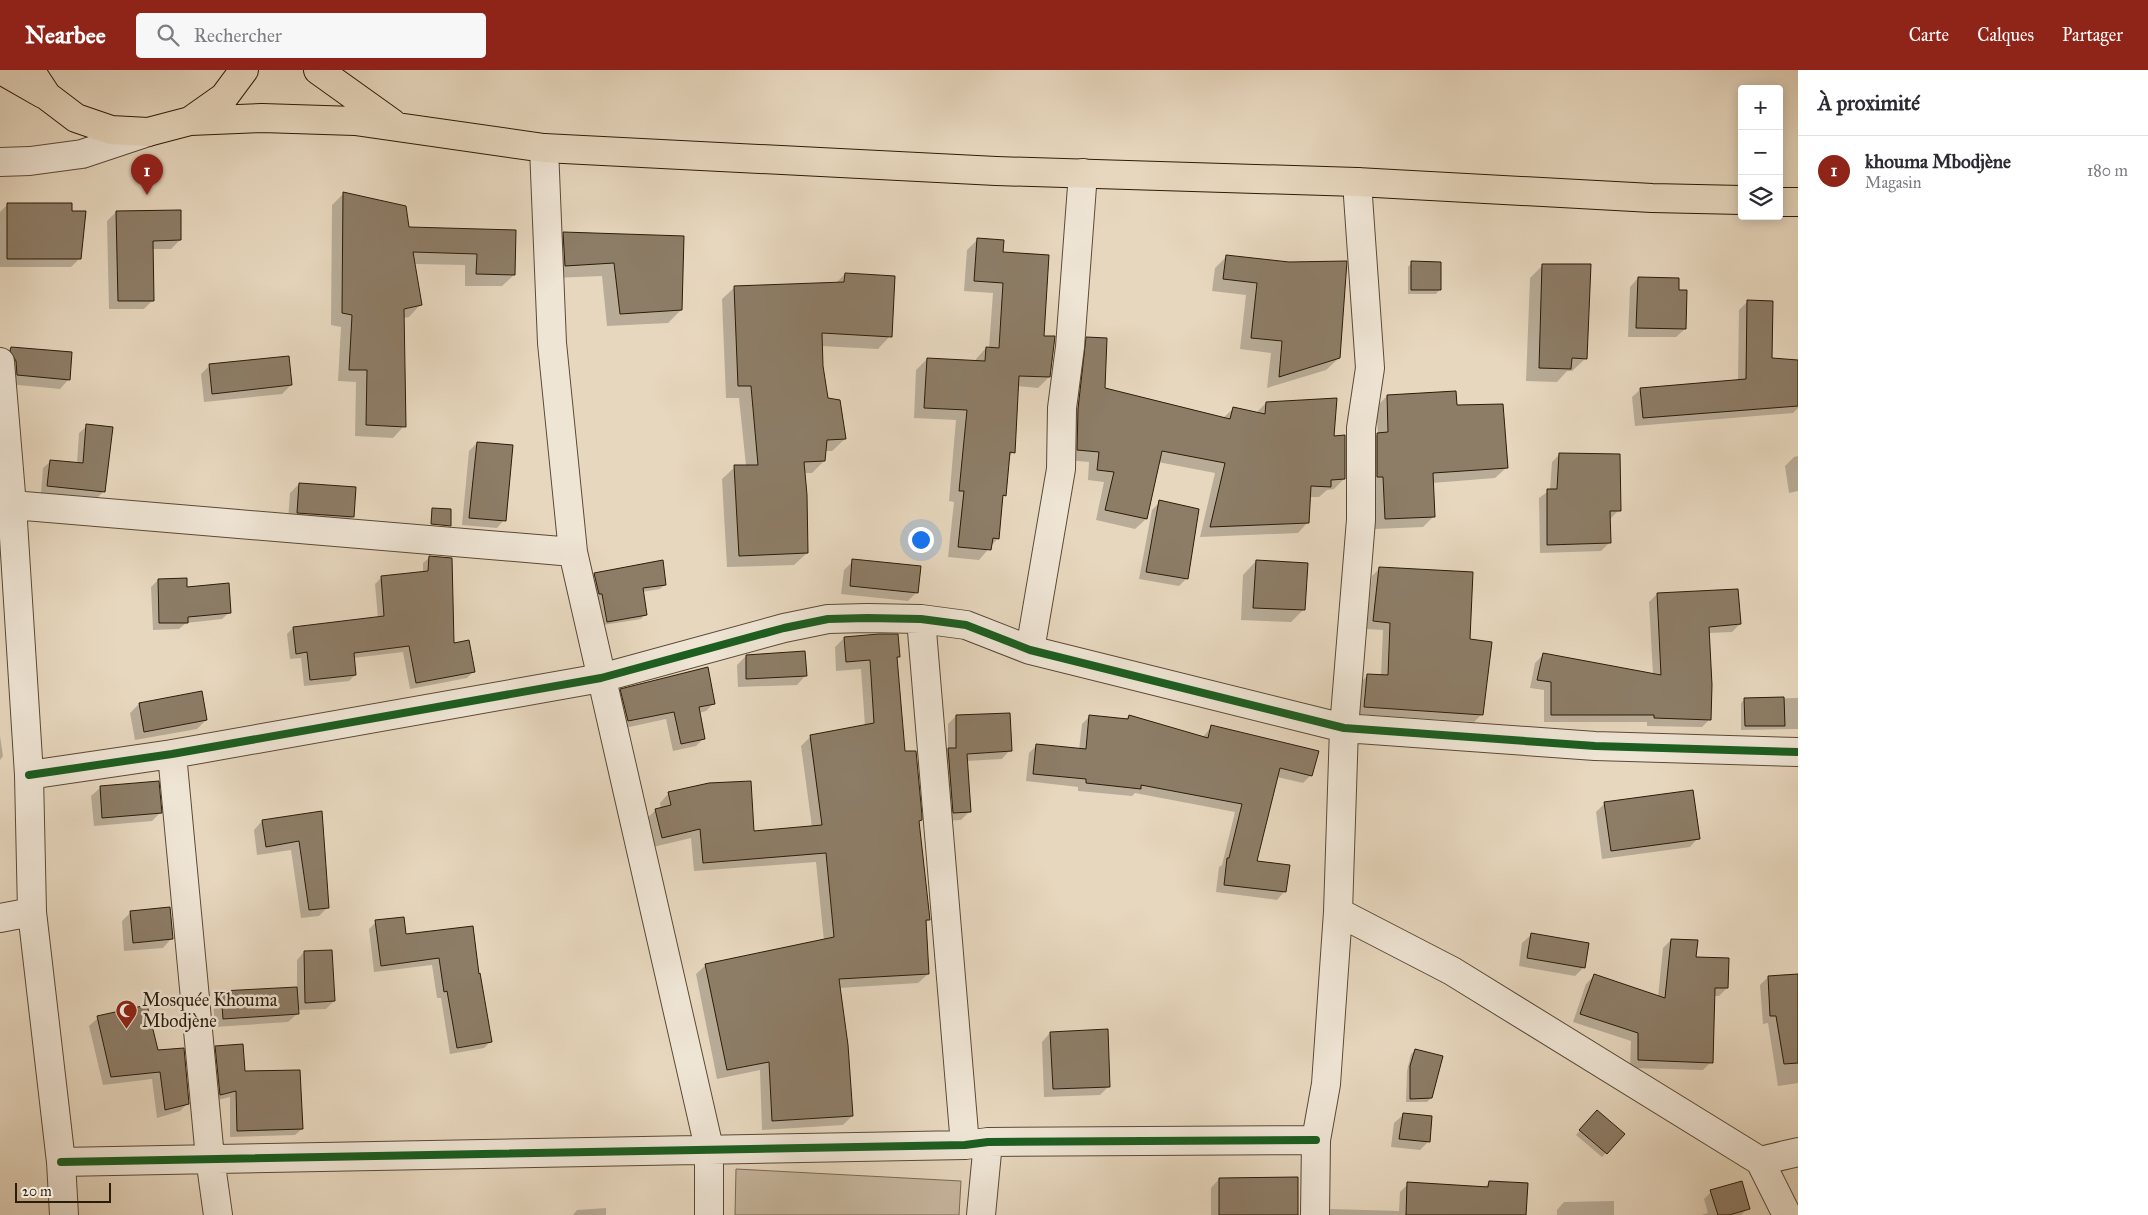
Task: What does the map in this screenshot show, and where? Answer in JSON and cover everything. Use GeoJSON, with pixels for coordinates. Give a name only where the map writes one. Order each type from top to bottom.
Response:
{"type":"FeatureCollection","features":[{"type":"Feature","properties":{"kind":"main road"},"geometry":{"type":"LineString","coordinates":[[1,70],[46,96],[76,118],[111,130],[148,132],[190,121],[300,118],[355,121],[544,148],[996,171],[1357,182],[1652,198],[1738,200]]}},
{"type":"Feature","properties":{"kind":"main road"},"geometry":{"type":"LineString","coordinates":[[30,70],[46,96]]}},
{"type":"Feature","properties":{"kind":"main road"},"geometry":{"type":"LineString","coordinates":[[190,121],[224,97],[244,70]]}},
{"type":"Feature","properties":{"kind":"main road"},"geometry":{"type":"LineString","coordinates":[[318,70],[395,126]]}},
{"type":"Feature","properties":{"kind":"main road"},"geometry":{"type":"LineString","coordinates":[[1783,202],[1798,202]]}},
{"type":"Feature","properties":{"kind":"street"},"geometry":{"type":"LineString","coordinates":[[0,162],[30,161],[82,154],[148,132]]}},
{"type":"Feature","properties":{"kind":"street"},"geometry":{"type":"LineString","coordinates":[[544,148],[552,343],[574,552],[709,1148],[709,1215]]}},
{"type":"Feature","properties":{"kind":"street"},"geometry":{"type":"LineString","coordinates":[[1030,650],[1061,469],[1062,408],[1070,348],[1083,173]]}},
{"type":"Feature","properties":{"kind":"street"},"geometry":{"type":"LineString","coordinates":[[1314,1215],[1316,1140],[1326,1084],[1338,912],[1344,728],[1361,520],[1361,428],[1370,368],[1357,182]]}},
{"type":"Feature","properties":{"kind":"street"},"geometry":{"type":"LineString","coordinates":[[0,362],[6,505],[29,775],[32,912],[61,1162],[64,1215]]}},
{"type":"Feature","properties":{"kind":"street"},"geometry":{"type":"LineString","coordinates":[[6,505],[574,552]]}},
{"type":"Feature","properties":{"kind":"street"},"geometry":{"type":"LineString","coordinates":[[29,775],[172,754],[602,678],[784,628],[828,619],[921,619],[966,625],[1030,650],[1344,728],[1595,746],[1798,752]]}},
{"type":"Feature","properties":{"kind":"street"},"geometry":{"type":"LineString","coordinates":[[921,619],[976,1144],[981,1215]]}},
{"type":"Feature","properties":{"kind":"street"},"geometry":{"type":"LineString","coordinates":[[172,754],[210,1158],[218,1215]]}},
{"type":"Feature","properties":{"kind":"street"},"geometry":{"type":"LineString","coordinates":[[0,918],[32,912]]}},
{"type":"Feature","properties":{"kind":"street"},"geometry":{"type":"LineString","coordinates":[[1338,912],[1452,970],[1760,1161],[1787,1215]]}},
{"type":"Feature","properties":{"kind":"street"},"geometry":{"type":"LineString","coordinates":[[61,1162],[709,1148],[1316,1140]]}},
{"type":"Feature","properties":{"kind":"street"},"geometry":{"type":"LineString","coordinates":[[1760,1161],[1798,1152]]}},
{"type":"Feature","properties":{"kind":"shaded area"},"geometry":{"type":"Polygon","coordinates":[[[736,1169],[961,1181],[959,1215],[735,1215],[736,1169]]]}},
{"type":"Feature","properties":{"kind":"building"},"geometry":{"type":"Polygon","coordinates":[[[343,192],[406,206],[409,227],[516,230],[515,275],[476,274],[477,254],[413,252],[422,305],[404,309],[406,427],[366,425],[367,370],[349,370],[352,315],[342,313],[343,192]]]}},
{"type":"Feature","properties":{"kind":"building"},"geometry":{"type":"Polygon","coordinates":[[[7,203],[72,203],[72,211],[86,211],[81,259],[7,259],[7,203]]]}},
{"type":"Feature","properties":{"kind":"building"},"geometry":{"type":"Polygon","coordinates":[[[181,210],[181,240],[153,241],[154,301],[118,301],[116,211],[181,210]]]}},
{"type":"Feature","properties":{"kind":"building"},"geometry":{"type":"Polygon","coordinates":[[[563,232],[684,236],[682,310],[620,314],[614,263],[565,266],[563,232]]]}},
{"type":"Feature","properties":{"kind":"building"},"geometry":{"type":"Polygon","coordinates":[[[977,238],[1004,240],[1003,252],[1049,255],[1044,336],[1055,336],[1050,377],[1019,376],[1015,453],[1010,452],[1006,496],[1003,495],[999,539],[993,538],[991,550],[958,547],[964,491],[959,491],[967,410],[924,408],[927,358],[985,361],[986,347],[999,348],[1003,283],[974,281],[977,238]]]}},
{"type":"Feature","properties":{"kind":"building"},"geometry":{"type":"Polygon","coordinates":[[[1226,255],[1289,262],[1347,261],[1340,358],[1279,377],[1282,341],[1251,338],[1257,283],[1223,279],[1226,255]]]}},
{"type":"Feature","properties":{"kind":"building"},"geometry":{"type":"Polygon","coordinates":[[[1411,261],[1441,262],[1441,290],[1411,290],[1411,261]]]}},
{"type":"Feature","properties":{"kind":"building"},"geometry":{"type":"Polygon","coordinates":[[[1542,264],[1591,264],[1587,359],[1572,358],[1571,369],[1539,368],[1542,264]]]}},
{"type":"Feature","properties":{"kind":"building"},"geometry":{"type":"Polygon","coordinates":[[[845,273],[895,276],[892,337],[822,333],[823,366],[828,398],[840,400],[846,439],[827,440],[825,461],[804,462],[807,495],[808,553],[739,556],[734,465],[758,465],[751,386],[738,386],[734,286],[844,282],[845,273]]]}},
{"type":"Feature","properties":{"kind":"building"},"geometry":{"type":"Polygon","coordinates":[[[1638,277],[1679,278],[1679,290],[1687,290],[1686,329],[1636,328],[1638,277]]]}},
{"type":"Feature","properties":{"kind":"building"},"geometry":{"type":"Polygon","coordinates":[[[1747,300],[1773,301],[1772,358],[1798,360],[1798,406],[1643,418],[1640,388],[1746,379],[1747,300]]]}},
{"type":"Feature","properties":{"kind":"building"},"geometry":{"type":"Polygon","coordinates":[[[1086,337],[1107,338],[1105,388],[1230,419],[1233,407],[1265,414],[1266,402],[1337,398],[1334,436],[1345,435],[1345,479],[1331,480],[1331,487],[1311,486],[1309,523],[1210,527],[1225,463],[1162,451],[1147,519],[1105,510],[1114,472],[1097,470],[1099,452],[1077,450],[1078,409],[1086,337]]]}},
{"type":"Feature","properties":{"kind":"building"},"geometry":{"type":"Polygon","coordinates":[[[11,347],[72,352],[70,380],[17,375],[16,361],[10,351],[11,347]]]}},
{"type":"Feature","properties":{"kind":"building"},"geometry":{"type":"Polygon","coordinates":[[[289,356],[292,385],[212,394],[209,364],[289,356]]]}},
{"type":"Feature","properties":{"kind":"building"},"geometry":{"type":"Polygon","coordinates":[[[1456,391],[1457,405],[1503,404],[1508,468],[1433,473],[1435,517],[1385,519],[1383,477],[1377,477],[1377,433],[1388,432],[1387,395],[1456,391]]]}},
{"type":"Feature","properties":{"kind":"building"},"geometry":{"type":"Polygon","coordinates":[[[86,424],[113,427],[105,492],[47,486],[50,460],[83,463],[86,424]]]}},
{"type":"Feature","properties":{"kind":"building"},"geometry":{"type":"Polygon","coordinates":[[[477,442],[513,445],[506,521],[469,518],[477,442]]]}},
{"type":"Feature","properties":{"kind":"building"},"geometry":{"type":"Polygon","coordinates":[[[1559,453],[1620,454],[1621,511],[1610,511],[1611,543],[1547,545],[1547,489],[1557,489],[1559,453]]]}},
{"type":"Feature","properties":{"kind":"building"},"geometry":{"type":"Polygon","coordinates":[[[299,483],[356,487],[354,517],[297,513],[299,483]]]}},
{"type":"Feature","properties":{"kind":"building"},"geometry":{"type":"Polygon","coordinates":[[[1159,500],[1199,509],[1188,579],[1146,572],[1159,500]]]}},
{"type":"Feature","properties":{"kind":"building"},"geometry":{"type":"Polygon","coordinates":[[[432,508],[451,509],[451,526],[431,524],[432,508]]]}},
{"type":"Feature","properties":{"kind":"building"},"geometry":{"type":"Polygon","coordinates":[[[429,556],[452,558],[454,643],[469,640],[475,672],[416,683],[409,646],[354,653],[356,675],[310,680],[307,652],[296,654],[293,627],[384,616],[381,576],[428,571],[429,556]]]}},
{"type":"Feature","properties":{"kind":"building"},"geometry":{"type":"Polygon","coordinates":[[[852,559],[921,566],[918,593],[850,586],[852,559]]]}},
{"type":"Feature","properties":{"kind":"building"},"geometry":{"type":"Polygon","coordinates":[[[663,560],[666,585],[643,588],[647,615],[607,622],[602,594],[599,594],[594,573],[663,560]]]}},
{"type":"Feature","properties":{"kind":"building"},"geometry":{"type":"Polygon","coordinates":[[[1256,560],[1308,563],[1305,610],[1253,608],[1256,560]]]}},
{"type":"Feature","properties":{"kind":"building"},"geometry":{"type":"Polygon","coordinates":[[[1379,567],[1473,572],[1470,639],[1492,642],[1483,715],[1364,707],[1367,674],[1388,675],[1390,623],[1373,621],[1379,567]]]}},
{"type":"Feature","properties":{"kind":"building"},"geometry":{"type":"Polygon","coordinates":[[[187,578],[187,587],[229,583],[231,613],[188,617],[188,623],[159,623],[158,579],[187,578]]]}},
{"type":"Feature","properties":{"kind":"building"},"geometry":{"type":"Polygon","coordinates":[[[1738,589],[1741,624],[1709,627],[1712,685],[1711,720],[1654,718],[1654,715],[1551,715],[1551,682],[1537,680],[1543,653],[1661,675],[1657,593],[1738,589]]]}},
{"type":"Feature","properties":{"kind":"building"},"geometry":{"type":"Polygon","coordinates":[[[898,634],[900,657],[897,657],[905,751],[916,751],[922,815],[922,820],[919,821],[930,920],[926,920],[929,974],[839,979],[848,1045],[853,1116],[772,1121],[769,1062],[727,1070],[705,964],[834,937],[826,853],[703,863],[700,829],[662,838],[655,809],[671,805],[668,792],[709,783],[751,781],[754,831],[822,825],[810,735],[874,723],[870,660],[846,662],[844,637],[898,634]]]}},
{"type":"Feature","properties":{"kind":"building"},"geometry":{"type":"Polygon","coordinates":[[[805,651],[807,676],[746,679],[746,655],[805,651]]]}},
{"type":"Feature","properties":{"kind":"building"},"geometry":{"type":"Polygon","coordinates":[[[708,667],[715,704],[699,707],[705,739],[681,744],[674,712],[628,721],[620,689],[708,667]]]}},
{"type":"Feature","properties":{"kind":"building"},"geometry":{"type":"Polygon","coordinates":[[[202,691],[207,720],[144,732],[139,703],[202,691]]]}},
{"type":"Feature","properties":{"kind":"building"},"geometry":{"type":"Polygon","coordinates":[[[1784,697],[1785,726],[1745,726],[1744,698],[1784,697]]]}},
{"type":"Feature","properties":{"kind":"building"},"geometry":{"type":"Polygon","coordinates":[[[1010,713],[1012,751],[967,754],[971,812],[953,813],[948,748],[956,748],[956,715],[1010,713]]]}},
{"type":"Feature","properties":{"kind":"building"},"geometry":{"type":"Polygon","coordinates":[[[1089,715],[1128,719],[1129,715],[1208,738],[1211,725],[1319,751],[1312,776],[1280,768],[1257,861],[1290,865],[1286,892],[1224,885],[1227,858],[1229,858],[1242,804],[1141,785],[1141,789],[1086,783],[1086,779],[1033,774],[1036,744],[1086,749],[1089,715]]]}},
{"type":"Feature","properties":{"kind":"building"},"geometry":{"type":"Polygon","coordinates":[[[159,781],[162,813],[102,818],[100,786],[159,781]]]}},
{"type":"Feature","properties":{"kind":"building"},"geometry":{"type":"Polygon","coordinates":[[[1693,790],[1700,839],[1611,851],[1604,802],[1693,790]]]}},
{"type":"Feature","properties":{"kind":"building"},"geometry":{"type":"Polygon","coordinates":[[[322,811],[329,908],[309,910],[299,841],[266,847],[262,820],[322,811]]]}},
{"type":"Feature","properties":{"kind":"building"},"geometry":{"type":"Polygon","coordinates":[[[170,907],[173,939],[133,943],[130,911],[170,907]]]}},
{"type":"Feature","properties":{"kind":"building"},"geometry":{"type":"Polygon","coordinates":[[[404,917],[406,934],[473,926],[479,974],[492,1042],[457,1048],[447,991],[444,992],[439,958],[381,966],[375,920],[404,917]]]}},
{"type":"Feature","properties":{"kind":"building"},"geometry":{"type":"Polygon","coordinates":[[[1531,933],[1589,943],[1585,968],[1527,958],[1531,933]]]}},
{"type":"Feature","properties":{"kind":"building"},"geometry":{"type":"Polygon","coordinates":[[[1671,939],[1698,940],[1696,957],[1729,958],[1728,988],[1715,988],[1713,1063],[1638,1060],[1638,1033],[1580,1014],[1594,974],[1665,998],[1671,939]]]}},
{"type":"Feature","properties":{"kind":"building"},"geometry":{"type":"Polygon","coordinates":[[[332,950],[335,1001],[305,1003],[304,951],[332,950]]]}},
{"type":"Feature","properties":{"kind":"building"},"geometry":{"type":"Polygon","coordinates":[[[1798,974],[1798,1063],[1784,1064],[1776,1016],[1770,1016],[1768,976],[1798,974]]]}},
{"type":"Feature","properties":{"kind":"building"},"geometry":{"type":"Polygon","coordinates":[[[297,987],[299,1014],[223,1019],[221,991],[297,987]]]}},
{"type":"Feature","properties":{"kind":"building"},"geometry":{"type":"Polygon","coordinates":[[[147,1005],[158,1050],[184,1048],[189,1104],[165,1110],[160,1072],[111,1077],[97,1016],[147,1005]]]}},
{"type":"Feature","properties":{"kind":"building"},"geometry":{"type":"Polygon","coordinates":[[[1108,1029],[1110,1087],[1053,1089],[1050,1032],[1108,1029]]]}},
{"type":"Feature","properties":{"kind":"building"},"geometry":{"type":"Polygon","coordinates":[[[243,1044],[245,1071],[300,1070],[303,1129],[237,1131],[236,1091],[220,1095],[215,1046],[243,1044]]]}},
{"type":"Feature","properties":{"kind":"building"},"geometry":{"type":"Polygon","coordinates":[[[1415,1049],[1443,1056],[1432,1098],[1410,1099],[1410,1066],[1415,1049]]]}},
{"type":"Feature","properties":{"kind":"building"},"geometry":{"type":"Polygon","coordinates":[[[1597,1110],[1625,1134],[1607,1154],[1579,1130],[1597,1110]]]}},
{"type":"Feature","properties":{"kind":"building"},"geometry":{"type":"Polygon","coordinates":[[[1403,1113],[1432,1116],[1430,1142],[1399,1139],[1403,1113]]]}},
{"type":"Feature","properties":{"kind":"building"},"geometry":{"type":"Polygon","coordinates":[[[1298,1177],[1298,1215],[1219,1215],[1219,1178],[1298,1177]]]}},
{"type":"Feature","properties":{"kind":"building"},"geometry":{"type":"Polygon","coordinates":[[[1489,1181],[1528,1183],[1526,1215],[1406,1215],[1407,1182],[1488,1187],[1489,1181]]]}},
{"type":"Feature","properties":{"kind":"building"},"geometry":{"type":"Polygon","coordinates":[[[1742,1181],[1750,1209],[1729,1215],[1718,1215],[1710,1190],[1742,1181]]]}},
{"type":"Feature","properties":{"kind":"cycle path"},"geometry":{"type":"LineString","coordinates":[[29,775],[172,754],[601,678],[784,628],[828,619],[867,618],[921,619],[966,625],[1030,650],[1344,728],[1595,746],[1798,752]]}},
{"type":"Feature","properties":{"kind":"cycle path"},"geometry":{"type":"LineString","coordinates":[[61,1162],[965,1145],[988,1142],[1316,1140]]}},
{"type":"Feature","properties":{"kind":"place","name":"khouma Mbodjène"},"geometry":{"type":"Point","coordinates":[147,195]}},
{"type":"Feature","properties":{"kind":"place","name":"Mosquée Khouma Mbodjène"},"geometry":{"type":"Point","coordinates":[126,1029]}}]}
